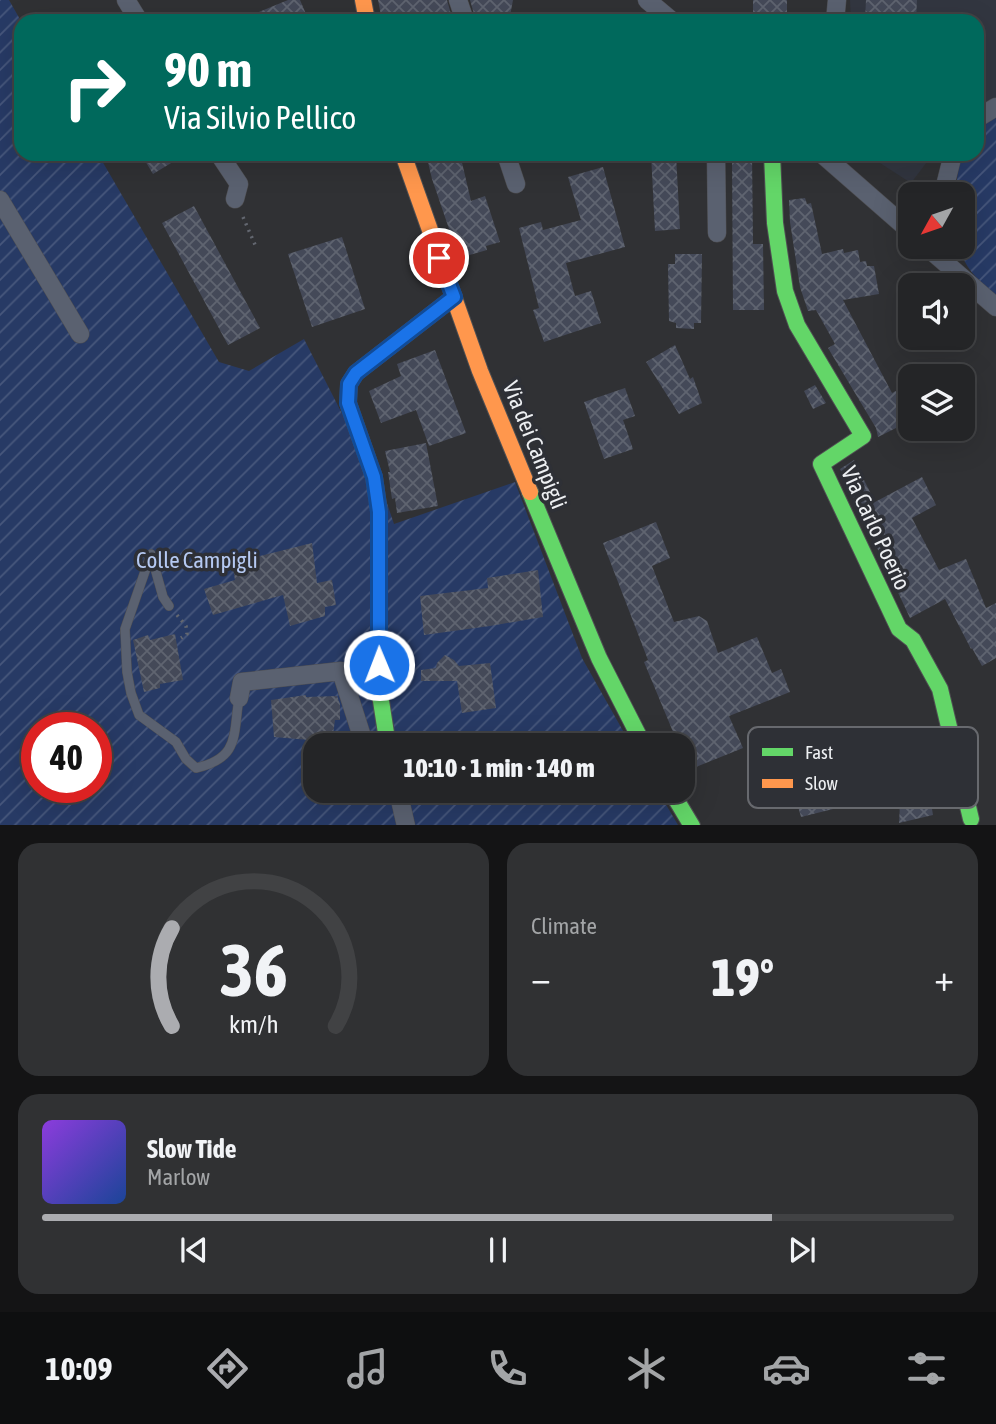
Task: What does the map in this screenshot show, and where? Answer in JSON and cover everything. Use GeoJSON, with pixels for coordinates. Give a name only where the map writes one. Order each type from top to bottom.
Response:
{"type":"FeatureCollection","features":[{"type":"Feature","properties":{"kind":"street"},"geometry":{"type":"LineString","coordinates":[[647,0],[664,14]]}},
{"type":"Feature","properties":{"kind":"street"},"geometry":{"type":"LineString","coordinates":[[224,161],[239,184],[235,199]]}},
{"type":"Feature","properties":{"kind":"street","name":"Via dei Campigli"},"geometry":{"type":"LineString","coordinates":[[405,161],[480,371],[599,659],[637,733]]}},
{"type":"Feature","properties":{"kind":"street"},"geometry":{"type":"LineString","coordinates":[[508,161],[516,184]]}},
{"type":"Feature","properties":{"kind":"street"},"geometry":{"type":"LineString","coordinates":[[716,161],[717,233]]}},
{"type":"Feature","properties":{"kind":"street","name":"Via Carlo Poerio"},"geometry":{"type":"LineString","coordinates":[[772,161],[775,223],[785,291],[797,325],[863,436],[821,464],[899,629],[913,640],[940,689],[949,727]]}},
{"type":"Feature","properties":{"kind":"street"},"geometry":{"type":"LineString","coordinates":[[830,161],[898,220]]}},
{"type":"Feature","properties":{"kind":"street"},"geometry":{"type":"LineString","coordinates":[[946,182],[951,161]]}},
{"type":"Feature","properties":{"kind":"street"},"geometry":{"type":"LineString","coordinates":[[0,200],[80,334]]}},
{"type":"Feature","properties":{"kind":"street"},"geometry":{"type":"LineString","coordinates":[[942,259],[996,307]]}},
{"type":"Feature","properties":{"kind":"street"},"geometry":{"type":"LineString","coordinates":[[386,733],[379,688],[379,512],[374,477],[348,403],[349,384],[356,373],[454,297]]}},
{"type":"Feature","properties":{"kind":"street"},"geometry":{"type":"LineString","coordinates":[[239,698],[242,682],[341,671],[361,733]]}},
{"type":"Feature","properties":{"kind":"street"},"geometry":{"type":"LineString","coordinates":[[401,803],[406,825]]}},
{"type":"Feature","properties":{"kind":"street"},"geometry":{"type":"LineString","coordinates":[[678,803],[692,825]]}},
{"type":"Feature","properties":{"kind":"street","name":"Via Carlo Poerio"},"geometry":{"type":"LineString","coordinates":[[968,808],[971,819]]}},
{"type":"Feature","properties":{"kind":"lane"},"geometry":{"type":"LineString","coordinates":[[169,606],[163,597],[152,554],[125,629],[127,672],[139,715],[176,742],[186,759],[196,768],[209,766],[224,758],[233,742],[239,698]]}},
{"type":"Feature","properties":{"kind":"path"},"geometry":{"type":"LineString","coordinates":[[235,199],[256,247]]}},
{"type":"Feature","properties":{"kind":"path"},"geometry":{"type":"LineString","coordinates":[[169,606],[186,626],[187,634],[181,638]]}},
{"type":"Feature","properties":{"kind":"shaded area"},"geometry":{"type":"Polygon","coordinates":[[[850,0],[996,0],[996,101],[984,107],[984,14],[851,14],[850,0]]]}},
{"type":"Feature","properties":{"kind":"shaded area"},"geometry":{"type":"Polygon","coordinates":[[[877,161],[928,161],[909,182],[877,161]]]}},
{"type":"Feature","properties":{"kind":"green space","name":"Colle Campigli"},"geometry":{"type":"Polygon","coordinates":[[[0,0],[9,0],[17,14],[14,14],[14,161],[102,161],[219,362],[249,371],[304,339],[386,500],[394,524],[515,482],[582,658],[624,733],[303,733],[303,803],[665,803],[678,825],[0,825],[0,0]]]}},
{"type":"Feature","properties":{"kind":"green space"},"geometry":{"type":"Polygon","coordinates":[[[996,115],[996,295],[975,276],[964,259],[975,259],[975,182],[957,182],[960,161],[984,161],[984,124],[996,115]]]}},
{"type":"Feature","properties":{"kind":"building"},"geometry":{"type":"Polygon","coordinates":[[[288,0],[300,0],[306,14],[254,14],[288,0]]]}},
{"type":"Feature","properties":{"kind":"building"},"geometry":{"type":"Polygon","coordinates":[[[378,0],[447,0],[451,14],[381,14],[378,0]]]}},
{"type":"Feature","properties":{"kind":"building"},"geometry":{"type":"Polygon","coordinates":[[[470,0],[513,0],[510,14],[474,14],[470,0]]]}},
{"type":"Feature","properties":{"kind":"building"},"geometry":{"type":"Polygon","coordinates":[[[753,0],[787,0],[787,14],[753,14],[753,0]]]}},
{"type":"Feature","properties":{"kind":"building"},"geometry":{"type":"Polygon","coordinates":[[[866,0],[917,0],[916,14],[865,14],[866,0]]]}},
{"type":"Feature","properties":{"kind":"building"},"geometry":{"type":"Polygon","coordinates":[[[145,161],[174,161],[153,174],[145,161]]]}},
{"type":"Feature","properties":{"kind":"building"},"geometry":{"type":"Polygon","coordinates":[[[428,161],[462,161],[471,201],[485,196],[500,242],[486,246],[487,250],[459,258],[428,161]]]}},
{"type":"Feature","properties":{"kind":"building"},"geometry":{"type":"Polygon","coordinates":[[[651,161],[676,161],[680,229],[655,231],[651,161]]]}},
{"type":"Feature","properties":{"kind":"building"},"geometry":{"type":"Polygon","coordinates":[[[732,161],[752,161],[753,244],[763,244],[764,310],[733,310],[732,161]]]}},
{"type":"Feature","properties":{"kind":"building"},"geometry":{"type":"Polygon","coordinates":[[[603,167],[625,247],[566,263],[575,296],[591,291],[601,323],[544,342],[533,310],[539,308],[519,228],[541,222],[543,230],[581,220],[568,177],[603,167]]]}},
{"type":"Feature","properties":{"kind":"building"},"geometry":{"type":"Polygon","coordinates":[[[805,198],[807,204],[811,203],[822,254],[843,249],[844,253],[858,250],[860,262],[866,261],[867,266],[874,266],[879,294],[843,300],[892,393],[898,390],[898,427],[878,437],[876,428],[828,348],[835,344],[816,310],[808,311],[800,287],[789,200],[805,198]]]}},
{"type":"Feature","properties":{"kind":"building"},"geometry":{"type":"Polygon","coordinates":[[[194,206],[260,328],[228,345],[162,223],[194,206]]]}},
{"type":"Feature","properties":{"kind":"building"},"geometry":{"type":"Polygon","coordinates":[[[342,237],[365,309],[312,327],[288,254],[342,237]]]}},
{"type":"Feature","properties":{"kind":"building"},"geometry":{"type":"Polygon","coordinates":[[[675,254],[702,254],[701,323],[694,323],[694,329],[676,328],[676,323],[669,321],[668,264],[675,264],[675,254]]]}},
{"type":"Feature","properties":{"kind":"building"},"geometry":{"type":"Polygon","coordinates":[[[675,345],[690,379],[693,377],[702,403],[679,414],[646,362],[675,345]]]}},
{"type":"Feature","properties":{"kind":"building"},"geometry":{"type":"Polygon","coordinates":[[[435,350],[466,433],[429,446],[416,410],[381,423],[369,391],[401,376],[397,364],[435,350]]]}},
{"type":"Feature","properties":{"kind":"building"},"geometry":{"type":"Polygon","coordinates":[[[815,385],[826,403],[813,409],[804,391],[815,385]]]}},
{"type":"Feature","properties":{"kind":"building"},"geometry":{"type":"Polygon","coordinates":[[[625,388],[635,416],[623,420],[633,449],[604,459],[584,402],[625,388]]]}},
{"type":"Feature","properties":{"kind":"building"},"geometry":{"type":"Polygon","coordinates":[[[426,443],[438,506],[397,513],[395,498],[392,499],[385,451],[426,443]]]}},
{"type":"Feature","properties":{"kind":"building"},"geometry":{"type":"Polygon","coordinates":[[[854,460],[875,502],[922,477],[936,505],[912,518],[939,570],[966,559],[986,608],[996,603],[996,658],[982,666],[945,599],[910,618],[840,469],[854,460]]]}},
{"type":"Feature","properties":{"kind":"building"},"geometry":{"type":"Polygon","coordinates":[[[656,522],[670,558],[652,566],[674,622],[699,616],[707,621],[718,653],[757,637],[772,673],[781,669],[790,692],[729,716],[743,748],[695,767],[695,733],[674,733],[644,662],[648,660],[603,543],[656,522]]]}},
{"type":"Feature","properties":{"kind":"building"},"geometry":{"type":"Polygon","coordinates":[[[312,543],[317,583],[332,580],[336,605],[325,607],[325,616],[290,626],[283,595],[213,615],[204,589],[235,580],[232,563],[312,543]]]}},
{"type":"Feature","properties":{"kind":"building"},"geometry":{"type":"Polygon","coordinates":[[[538,570],[543,617],[424,635],[420,596],[488,588],[487,578],[538,570]]]}},
{"type":"Feature","properties":{"kind":"building"},"geometry":{"type":"Polygon","coordinates":[[[175,634],[183,680],[160,684],[160,688],[144,692],[133,640],[148,635],[150,640],[175,634]]]}},
{"type":"Feature","properties":{"kind":"building"},"geometry":{"type":"Polygon","coordinates":[[[445,655],[459,666],[490,663],[496,708],[462,713],[457,681],[421,681],[421,670],[436,668],[445,655]]]}},
{"type":"Feature","properties":{"kind":"building"},"geometry":{"type":"Polygon","coordinates":[[[306,695],[337,696],[340,720],[335,720],[333,733],[303,733],[303,740],[274,737],[271,700],[306,695]]]}},
{"type":"Feature","properties":{"kind":"building"},"geometry":{"type":"Polygon","coordinates":[[[798,808],[837,808],[801,817],[798,808]]]}},
{"type":"Feature","properties":{"kind":"building"},"geometry":{"type":"Polygon","coordinates":[[[900,808],[935,808],[932,809],[933,815],[899,823],[900,808]]]}},
{"type":"Feature","properties":{"kind":"traffic: fast"},"geometry":{"type":"LineString","coordinates":[[772,161],[775,223],[785,291],[797,325],[863,436],[821,464],[899,629],[913,640],[940,689],[949,727]]}},
{"type":"Feature","properties":{"kind":"traffic: fast"},"geometry":{"type":"LineString","coordinates":[[386,733],[379,688],[379,511],[374,477],[348,403],[349,384],[356,373],[454,297]]}},
{"type":"Feature","properties":{"kind":"traffic: fast"},"geometry":{"type":"LineString","coordinates":[[530,492],[599,658],[637,733]]}},
{"type":"Feature","properties":{"kind":"traffic: fast"},"geometry":{"type":"LineString","coordinates":[[678,803],[691,825]]}},
{"type":"Feature","properties":{"kind":"traffic: fast"},"geometry":{"type":"LineString","coordinates":[[968,808],[971,819]]}},
{"type":"Feature","properties":{"kind":"traffic: slow"},"geometry":{"type":"LineString","coordinates":[[363,0],[366,14]]}},
{"type":"Feature","properties":{"kind":"traffic: slow"},"geometry":{"type":"LineString","coordinates":[[405,161],[480,371],[530,492]]}},
{"type":"Feature","properties":{"kind":"route"},"geometry":{"type":"LineString","coordinates":[[379,665],[379,512],[374,477],[348,403],[349,384],[356,373],[454,297],[439,258]]}}]}
